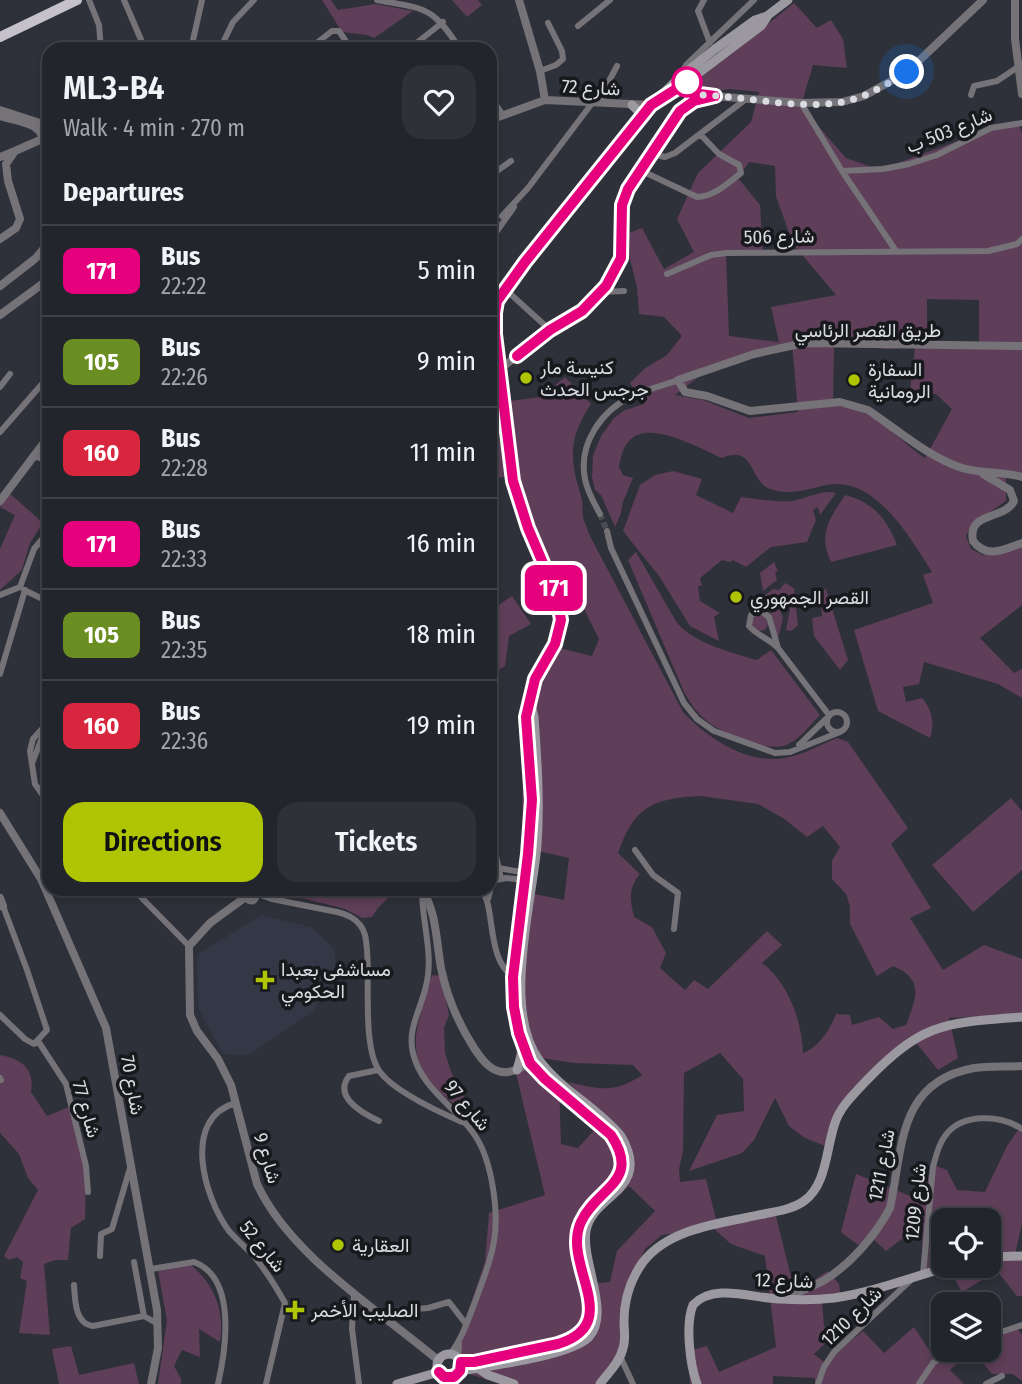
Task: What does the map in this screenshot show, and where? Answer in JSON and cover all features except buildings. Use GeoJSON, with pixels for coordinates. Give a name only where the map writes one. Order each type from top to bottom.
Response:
{"type":"FeatureCollection","features":[{"type":"Feature","properties":{"kind":"highway"},"geometry":{"type":"LineString","coordinates":[[0,37],[77,0]]}},
{"type":"Feature","properties":{"kind":"main road"},"geometry":{"type":"LineString","coordinates":[[497,301],[651,105],[755,20],[768,16],[788,0]]}},
{"type":"Feature","properties":{"kind":"main road"},"geometry":{"type":"LineString","coordinates":[[663,96],[675,91],[684,79]]}},
{"type":"Feature","properties":{"kind":"main road"},"geometry":{"type":"LineString","coordinates":[[632,105],[639,112],[639,122]]}},
{"type":"Feature","properties":{"kind":"main road"},"geometry":{"type":"LineString","coordinates":[[456,1368],[443,1356],[439,1361],[439,1372],[444,1377],[456,1368],[574,1348],[592,1334],[596,1326],[596,1307],[586,1246],[587,1226],[591,1217],[619,1190],[630,1165],[629,1153],[621,1136],[534,1061],[524,1048],[516,1020],[517,977],[538,827],[534,717],[529,699],[535,679],[558,636],[561,620],[557,596],[518,502],[497,382],[500,369],[497,348]]}},
{"type":"Feature","properties":{"kind":"main road"},"geometry":{"type":"LineString","coordinates":[[517,977],[534,1061]]}},
{"type":"Feature","properties":{"kind":"main road"},"geometry":{"type":"LineString","coordinates":[[600,1384],[620,1356],[624,1343],[625,1301],[629,1288],[643,1263],[658,1248],[690,1232],[796,1206],[806,1200],[819,1183],[835,1123],[845,1104],[876,1071],[920,1034],[959,1022],[1022,1017]]}},
{"type":"Feature","properties":{"kind":"main road"},"geometry":{"type":"LineString","coordinates":[[517,1070],[524,1048]]}},
{"type":"Feature","properties":{"kind":"main road"},"geometry":{"type":"LineString","coordinates":[[1001,1257],[1022,1256]]}},
{"type":"Feature","properties":{"kind":"main road","name":"شارع 12"},"geometry":{"type":"LineString","coordinates":[[697,1384],[691,1365],[690,1330],[691,1311],[696,1301],[725,1292],[760,1299],[834,1298],[931,1272]]}},
{"type":"Feature","properties":{"kind":"main road"},"geometry":{"type":"LineString","coordinates":[[476,1365],[514,1384]]}},
{"type":"Feature","properties":{"kind":"main road"},"geometry":{"type":"LineString","coordinates":[[397,1384],[439,1372]]}},
{"type":"Feature","properties":{"kind":"street"},"geometry":{"type":"LineString","coordinates":[[89,0],[99,25],[100,42]]}},
{"type":"Feature","properties":{"kind":"street"},"geometry":{"type":"LineString","coordinates":[[124,0],[142,42]]}},
{"type":"Feature","properties":{"kind":"street"},"geometry":{"type":"LineString","coordinates":[[193,42],[202,0]]}},
{"type":"Feature","properties":{"kind":"street"},"geometry":{"type":"LineString","coordinates":[[223,42],[233,22],[254,0]]}},
{"type":"Feature","properties":{"kind":"street"},"geometry":{"type":"LineString","coordinates":[[377,0],[422,9],[443,22],[456,42]]}},
{"type":"Feature","properties":{"kind":"street"},"geometry":{"type":"LineString","coordinates":[[578,26],[610,0]]}},
{"type":"Feature","properties":{"kind":"street"},"geometry":{"type":"LineString","coordinates":[[704,0],[699,5],[698,14],[710,43]]}},
{"type":"Feature","properties":{"kind":"street"},"geometry":{"type":"LineString","coordinates":[[754,0],[686,65],[686,89],[692,93],[715,96],[801,103],[842,102],[863,96],[887,84],[916,64],[982,0]]}},
{"type":"Feature","properties":{"kind":"street"},"geometry":{"type":"LineString","coordinates":[[1015,0],[1022,94]]}},
{"type":"Feature","properties":{"kind":"street"},"geometry":{"type":"LineString","coordinates":[[522,2],[545,100]]}},
{"type":"Feature","properties":{"kind":"street"},"geometry":{"type":"LineString","coordinates":[[418,42],[443,22]]}},
{"type":"Feature","properties":{"kind":"street"},"geometry":{"type":"LineString","coordinates":[[540,71],[564,59],[548,23]]}},
{"type":"Feature","properties":{"kind":"street"},"geometry":{"type":"LineString","coordinates":[[318,42],[332,31],[338,31],[346,42]]}},
{"type":"Feature","properties":{"kind":"street"},"geometry":{"type":"LineString","coordinates":[[497,232],[521,197],[598,103],[617,66]]}},
{"type":"Feature","properties":{"kind":"street"},"geometry":{"type":"LineString","coordinates":[[971,95],[974,86],[997,81],[1018,67]]}},
{"type":"Feature","properties":{"kind":"street"},"geometry":{"type":"LineString","coordinates":[[675,91],[701,99]]}},
{"type":"Feature","properties":{"kind":"street"},"geometry":{"type":"LineString","coordinates":[[500,369],[550,330],[582,311],[606,286],[621,258],[624,197],[680,111],[690,103],[715,96]]}},
{"type":"Feature","properties":{"kind":"street"},"geometry":{"type":"LineString","coordinates":[[653,154],[669,156],[701,135],[746,99]]}},
{"type":"Feature","properties":{"kind":"street","name":"شارع 72"},"geometry":{"type":"LineString","coordinates":[[497,116],[545,100],[651,105]]}},
{"type":"Feature","properties":{"kind":"street"},"geometry":{"type":"LineString","coordinates":[[801,103],[842,171],[896,251]]}},
{"type":"Feature","properties":{"kind":"street"},"geometry":{"type":"LineString","coordinates":[[497,106],[502,114]]}},
{"type":"Feature","properties":{"kind":"street"},"geometry":{"type":"LineString","coordinates":[[0,110],[42,124]]}},
{"type":"Feature","properties":{"kind":"street"},"geometry":{"type":"LineString","coordinates":[[0,116],[37,128],[42,133]]}},
{"type":"Feature","properties":{"kind":"street","name":"شارع 503 ب"},"geometry":{"type":"LineString","coordinates":[[842,171],[883,169],[909,164],[937,155],[990,128],[1022,123]]}},
{"type":"Feature","properties":{"kind":"street"},"geometry":{"type":"LineString","coordinates":[[642,171],[697,197],[714,193],[741,173],[739,165],[719,154],[701,135]]}},
{"type":"Feature","properties":{"kind":"street"},"geometry":{"type":"LineString","coordinates":[[0,239],[16,228],[20,219],[3,162],[15,151],[42,141]]}},
{"type":"Feature","properties":{"kind":"street"},"geometry":{"type":"LineString","coordinates":[[497,171],[511,160]]}},
{"type":"Feature","properties":{"kind":"street"},"geometry":{"type":"LineString","coordinates":[[502,216],[521,197]]}},
{"type":"Feature","properties":{"kind":"street","name":"شارع 506"},"geometry":{"type":"LineString","coordinates":[[667,274],[710,255],[726,253],[988,251],[1017,244],[1022,239]]}},
{"type":"Feature","properties":{"kind":"street"},"geometry":{"type":"LineString","coordinates":[[0,286],[42,251]]}},
{"type":"Feature","properties":{"kind":"street"},"geometry":{"type":"LineString","coordinates":[[0,315],[42,284]]}},
{"type":"Feature","properties":{"kind":"street"},"geometry":{"type":"LineString","coordinates":[[505,289],[550,330]]}},
{"type":"Feature","properties":{"kind":"street"},"geometry":{"type":"LineString","coordinates":[[601,292],[624,290]]}},
{"type":"Feature","properties":{"kind":"street","name":"طريق القصر الرئاسي"},"geometry":{"type":"LineString","coordinates":[[678,380],[754,354],[804,343],[1022,346]]}},
{"type":"Feature","properties":{"kind":"street"},"geometry":{"type":"LineString","coordinates":[[0,387],[10,374]]}},
{"type":"Feature","properties":{"kind":"street"},"geometry":{"type":"LineString","coordinates":[[600,514],[584,479],[585,454],[591,433],[614,405],[633,395],[678,380],[685,392],[707,396],[750,411],[826,403],[859,406],[945,462],[980,473],[1010,490],[1014,501],[1011,507],[981,519],[973,529],[973,541],[985,552],[992,553],[1022,543]]}},
{"type":"Feature","properties":{"kind":"street"},"geometry":{"type":"LineString","coordinates":[[0,431],[42,384]]}},
{"type":"Feature","properties":{"kind":"street"},"geometry":{"type":"LineString","coordinates":[[0,501],[42,445]]}},
{"type":"Feature","properties":{"kind":"street"},"geometry":{"type":"LineString","coordinates":[[33,456],[42,459]]}},
{"type":"Feature","properties":{"kind":"street"},"geometry":{"type":"LineString","coordinates":[[980,473],[1007,473],[1022,477]]}},
{"type":"Feature","properties":{"kind":"street"},"geometry":{"type":"LineString","coordinates":[[607,531],[611,548],[690,712],[714,731],[777,753],[794,750],[840,732],[846,726],[846,718],[837,712],[829,716],[794,750]]}},
{"type":"Feature","properties":{"kind":"street"},"geometry":{"type":"LineString","coordinates":[[0,674],[34,549],[42,539]]}},
{"type":"Feature","properties":{"kind":"street"},"geometry":{"type":"LineString","coordinates":[[0,595],[22,589],[42,599]]}},
{"type":"Feature","properties":{"kind":"street"},"geometry":{"type":"LineString","coordinates":[[778,648],[768,615],[761,611],[753,613],[748,620],[750,629],[778,648],[829,716],[829,728],[840,732]]}},
{"type":"Feature","properties":{"kind":"street"},"geometry":{"type":"LineString","coordinates":[[42,738],[33,761],[36,784],[42,793]]}},
{"type":"Feature","properties":{"kind":"street","name":"شارع 70"},"geometry":{"type":"LineString","coordinates":[[0,813],[42,881]]}},
{"type":"Feature","properties":{"kind":"street"},"geometry":{"type":"LineString","coordinates":[[635,850],[653,875],[678,893],[674,929]]}},
{"type":"Feature","properties":{"kind":"street"},"geometry":{"type":"LineString","coordinates":[[497,863],[501,879]]}},
{"type":"Feature","properties":{"kind":"street"},"geometry":{"type":"LineString","coordinates":[[498,868],[514,870],[529,877]]}},
{"type":"Feature","properties":{"kind":"street"},"geometry":{"type":"LineString","coordinates":[[513,878],[514,870]]}},
{"type":"Feature","properties":{"kind":"street"},"geometry":{"type":"LineString","coordinates":[[497,881],[529,877]]}},
{"type":"Feature","properties":{"kind":"street","name":"شارع 70"},"geometry":{"type":"LineString","coordinates":[[49,896],[101,1013],[110,1046],[158,1324],[156,1360],[151,1384]]}},
{"type":"Feature","properties":{"kind":"street"},"geometry":{"type":"LineString","coordinates":[[141,896],[189,946],[201,931],[222,914],[252,897],[337,912],[355,919],[366,935],[370,1041],[378,1070],[387,1081],[432,1109],[467,1125]]}},
{"type":"Feature","properties":{"kind":"street","name":"شارع 97"},"geometry":{"type":"LineString","coordinates":[[422,896],[429,965],[426,987],[414,1021],[412,1053],[421,1073],[477,1138],[492,1182],[495,1226],[489,1262],[460,1342],[456,1368]]}},
{"type":"Feature","properties":{"kind":"street"},"geometry":{"type":"LineString","coordinates":[[425,896],[431,904],[437,926],[441,967],[453,1010],[467,1036],[486,1063],[501,1072],[517,1070],[534,1061]]}},
{"type":"Feature","properties":{"kind":"street"},"geometry":{"type":"LineString","coordinates":[[485,896],[501,962],[507,972],[517,977]]}},
{"type":"Feature","properties":{"kind":"street"},"geometry":{"type":"LineString","coordinates":[[487,901],[488,896]]}},
{"type":"Feature","properties":{"kind":"street"},"geometry":{"type":"LineString","coordinates":[[1,903],[45,1020],[47,1030],[38,1041]]}},
{"type":"Feature","properties":{"kind":"street","name":"شارع 9"},"geometry":{"type":"LineString","coordinates":[[189,946],[190,1015],[231,1085],[262,1195],[292,1237],[357,1296],[439,1361]]}},
{"type":"Feature","properties":{"kind":"street","name":"شارع 77"},"geometry":{"type":"LineString","coordinates":[[0,1016],[25,1039],[34,1044],[38,1041],[66,1084],[86,1166],[88,1192]]}},
{"type":"Feature","properties":{"kind":"street","name":"شارع 1211"},"geometry":{"type":"LineString","coordinates":[[781,1299],[822,1281],[838,1269],[871,1237],[884,1220],[893,1195],[905,1122],[920,1098],[939,1082],[974,1068],[1022,1066]]}},
{"type":"Feature","properties":{"kind":"street"},"geometry":{"type":"LineString","coordinates":[[378,1070],[349,1076],[344,1092],[351,1104],[379,1121]]}},
{"type":"Feature","properties":{"kind":"street","name":"شارع 52"},"geometry":{"type":"LineString","coordinates":[[236,1103],[220,1108],[210,1117],[204,1132],[202,1160],[214,1201],[229,1230],[268,1274],[285,1303],[266,1384]]}},
{"type":"Feature","properties":{"kind":"street","name":"شارع 1209"},"geometry":{"type":"LineString","coordinates":[[919,1275],[933,1167],[944,1136],[967,1120],[979,1118],[999,1120],[1022,1129]]}},
{"type":"Feature","properties":{"kind":"street"},"geometry":{"type":"LineString","coordinates":[[100,1256],[101,1234],[112,1229],[131,1163]]}},
{"type":"Feature","properties":{"kind":"street"},"geometry":{"type":"LineString","coordinates":[[134,1262],[144,1316]]}},
{"type":"Feature","properties":{"kind":"street"},"geometry":{"type":"LineString","coordinates":[[150,1269],[194,1262],[209,1272],[216,1282],[222,1298],[226,1341],[218,1384]]}},
{"type":"Feature","properties":{"kind":"street","name":"شارع 1210"},"geometry":{"type":"LineString","coordinates":[[818,1384],[824,1367],[834,1352],[919,1275]]}},
{"type":"Feature","properties":{"kind":"street"},"geometry":{"type":"LineString","coordinates":[[74,1285],[76,1303],[85,1325],[93,1326],[144,1316],[158,1324]]}},
{"type":"Feature","properties":{"kind":"street"},"geometry":{"type":"LineString","coordinates":[[357,1296],[352,1305],[352,1340],[359,1384]]}},
{"type":"Feature","properties":{"kind":"street"},"geometry":{"type":"LineString","coordinates":[[383,1315],[392,1311],[428,1308],[449,1302],[467,1324]]}},
{"type":"Feature","properties":{"kind":"street"},"geometry":{"type":"LineString","coordinates":[[1001,1332],[1022,1325]]}},
{"type":"Feature","properties":{"kind":"street"},"geometry":{"type":"LineString","coordinates":[[620,1356],[633,1384]]}},
{"type":"Feature","properties":{"kind":"street"},"geometry":{"type":"LineString","coordinates":[[919,1384],[934,1362]]}},
{"type":"Feature","properties":{"kind":"street"},"geometry":{"type":"LineString","coordinates":[[986,1384],[1002,1376]]}},
{"type":"Feature","properties":{"kind":"shaded area"},"geometry":{"type":"Polygon","coordinates":[[[322,0],[331,0],[338,10],[376,4],[413,11],[374,38],[342,32],[322,0]]]}},
{"type":"Feature","properties":{"kind":"shaded area"},"geometry":{"type":"Polygon","coordinates":[[[452,0],[478,0],[482,5],[467,17],[452,0]]]}},
{"type":"Feature","properties":{"kind":"shaded area"},"geometry":{"type":"Polygon","coordinates":[[[794,3],[817,28],[831,20],[843,39],[847,68],[813,65],[801,106],[846,158],[872,167],[893,165],[1018,122],[1022,133],[1022,479],[1006,471],[1006,501],[973,524],[966,536],[971,549],[983,555],[1022,540],[1022,605],[980,638],[1014,673],[1022,669],[1022,698],[998,684],[924,662],[919,684],[903,687],[906,702],[922,698],[928,707],[932,716],[930,738],[878,711],[854,630],[933,603],[923,575],[932,572],[902,527],[876,499],[861,490],[844,484],[792,492],[777,491],[763,485],[750,465],[740,456],[722,458],[675,438],[649,433],[638,435],[629,441],[623,450],[619,467],[623,475],[633,478],[615,527],[601,495],[595,490],[592,477],[593,456],[601,436],[614,418],[625,410],[644,404],[630,383],[644,369],[667,355],[682,336],[664,317],[639,314],[637,287],[624,235],[642,228],[664,269],[694,252],[677,219],[698,173],[751,122],[759,92],[730,89],[703,93],[690,89],[691,85],[794,3]],[[749,162],[738,178],[760,205],[763,254],[726,254],[729,336],[779,342],[771,307],[836,295],[793,244],[776,196],[775,166],[749,162]],[[927,299],[927,347],[979,347],[979,300],[927,299]],[[792,344],[701,375],[675,395],[703,400],[749,418],[798,412],[792,344]],[[834,345],[833,406],[847,407],[871,417],[925,458],[952,409],[936,394],[910,391],[915,347],[889,349],[834,345]]]}},
{"type":"Feature","properties":{"kind":"shaded area"},"geometry":{"type":"Polygon","coordinates":[[[565,377],[591,404],[578,429],[573,450],[583,517],[591,538],[683,712],[716,740],[757,757],[792,757],[837,738],[848,742],[908,828],[891,844],[931,908],[910,918],[943,970],[984,945],[1022,959],[1022,1014],[949,1018],[958,1058],[938,1070],[913,1039],[851,1090],[825,1146],[805,1138],[789,1126],[775,1098],[754,1140],[742,1153],[689,1171],[717,1115],[744,1111],[743,1079],[720,1053],[684,1073],[680,1182],[706,1179],[716,1219],[775,1212],[795,1293],[828,1271],[839,1284],[841,1299],[822,1301],[824,1326],[834,1335],[814,1354],[824,1362],[863,1331],[884,1353],[914,1327],[931,1353],[931,1362],[959,1362],[950,1370],[964,1384],[815,1384],[815,1378],[773,1376],[773,1384],[690,1384],[688,1351],[707,1346],[719,1372],[776,1347],[765,1256],[731,1244],[713,1228],[662,1235],[645,1249],[633,1277],[617,1365],[602,1384],[500,1384],[463,1372],[454,1352],[485,1262],[489,1213],[545,1195],[515,1069],[517,1035],[508,1002],[524,892],[564,900],[569,858],[525,848],[523,796],[527,746],[538,696],[555,647],[592,656],[599,639],[584,609],[555,610],[550,588],[529,540],[502,402],[541,397],[565,377]],[[701,796],[670,799],[648,808],[631,825],[618,853],[640,874],[632,889],[634,917],[652,927],[666,953],[660,968],[685,990],[694,980],[708,989],[767,931],[782,945],[762,963],[779,981],[792,1003],[800,1028],[803,1053],[814,1047],[823,1037],[836,1014],[850,1015],[852,1025],[879,1017],[893,1029],[906,1025],[915,998],[914,984],[903,971],[893,966],[877,976],[850,924],[850,906],[846,894],[832,879],[832,861],[840,847],[823,826],[807,837],[783,818],[758,804],[701,796]],[[541,1058],[559,1081],[561,1144],[578,1148],[604,1119],[568,1082],[606,1088],[623,1085],[642,1075],[633,1065],[574,1063],[541,1058]],[[629,1186],[589,1222],[588,1284],[610,1282],[617,1251],[655,1211],[629,1186]]]}},
{"type":"Feature","properties":{"kind":"shaded area"},"geometry":{"type":"Polygon","coordinates":[[[497,440],[500,440],[509,476],[497,478],[497,440]]]}},
{"type":"Feature","properties":{"kind":"shaded area"},"geometry":{"type":"Polygon","coordinates":[[[673,471],[702,479],[696,495],[733,513],[741,497],[792,501],[819,493],[836,493],[820,515],[818,507],[813,510],[816,520],[807,542],[771,547],[746,567],[733,560],[722,560],[700,578],[700,601],[720,613],[714,617],[719,641],[690,626],[659,576],[623,531],[640,485],[655,475],[673,471]]]}},
{"type":"Feature","properties":{"kind":"shaded area"},"geometry":{"type":"Polygon","coordinates":[[[7,491],[42,525],[30,543],[22,570],[0,590],[0,549],[15,515],[0,507],[0,501],[7,491]]]}},
{"type":"Feature","properties":{"kind":"shaded area"},"geometry":{"type":"Polygon","coordinates":[[[845,495],[864,502],[878,513],[889,527],[897,545],[831,562],[825,535],[830,520],[845,495]]]}},
{"type":"Feature","properties":{"kind":"shaded area"},"geometry":{"type":"Polygon","coordinates":[[[636,552],[677,623],[693,636],[712,646],[757,660],[771,650],[820,715],[798,737],[783,746],[766,746],[722,731],[697,711],[684,692],[628,560],[636,552]]]}},
{"type":"Feature","properties":{"kind":"shaded area"},"geometry":{"type":"Polygon","coordinates":[[[774,562],[778,571],[775,572],[777,580],[763,591],[760,573],[774,562]]]}},
{"type":"Feature","properties":{"kind":"shaded area"},"geometry":{"type":"Polygon","coordinates":[[[785,583],[794,588],[798,625],[791,631],[786,630],[792,598],[790,595],[785,604],[779,596],[777,601],[783,618],[778,638],[770,614],[756,602],[773,589],[779,590],[785,583]]]}},
{"type":"Feature","properties":{"kind":"shaded area"},"geometry":{"type":"Polygon","coordinates":[[[826,589],[848,660],[840,670],[814,636],[812,618],[822,616],[820,590],[826,589]]]}},
{"type":"Feature","properties":{"kind":"shaded area"},"geometry":{"type":"Polygon","coordinates":[[[512,596],[531,624],[509,636],[505,666],[497,671],[497,606],[512,596]]]}},
{"type":"Feature","properties":{"kind":"shaded area"},"geometry":{"type":"Polygon","coordinates":[[[757,615],[763,615],[768,623],[766,629],[757,631],[752,626],[752,620],[757,615]]]}},
{"type":"Feature","properties":{"kind":"shaded area"},"geometry":{"type":"Polygon","coordinates":[[[1011,798],[1022,811],[1022,870],[973,912],[932,865],[1011,798]]]}},
{"type":"Feature","properties":{"kind":"shaded area"},"geometry":{"type":"Polygon","coordinates":[[[294,896],[390,896],[372,917],[362,918],[345,909],[294,896]]]}},
{"type":"Feature","properties":{"kind":"shaded area","name":"مساشفى بعبدا الحكومي"},"geometry":{"type":"Polygon","coordinates":[[[261,915],[311,927],[335,949],[336,971],[314,1010],[249,1055],[223,1054],[198,1008],[197,955],[261,915]]]}},
{"type":"Feature","properties":{"kind":"shaded area"},"geometry":{"type":"Polygon","coordinates":[[[432,975],[441,976],[449,1015],[444,1028],[445,1053],[451,1072],[472,1111],[467,1116],[431,1083],[417,1056],[417,1030],[432,975]]]}},
{"type":"Feature","properties":{"kind":"shaded area"},"geometry":{"type":"Polygon","coordinates":[[[0,1055],[21,1062],[29,1071],[31,1092],[47,1116],[69,1107],[82,1157],[86,1180],[85,1219],[71,1228],[68,1260],[55,1260],[44,1264],[50,1335],[19,1333],[27,1281],[20,1278],[23,1262],[17,1257],[9,1260],[4,1256],[38,1190],[28,1178],[19,1154],[0,1133],[0,1055]]]}},
{"type":"Feature","properties":{"kind":"shaded area"},"geometry":{"type":"Polygon","coordinates":[[[1018,1130],[1022,1133],[1022,1223],[1015,1255],[1022,1255],[1022,1296],[1017,1296],[1001,1276],[1001,1208],[931,1208],[931,1269],[921,1273],[923,1223],[886,1251],[870,1236],[858,1245],[841,1232],[856,1174],[923,1201],[931,1164],[947,1170],[957,1190],[985,1192],[1007,1146],[1018,1130]]]}},
{"type":"Feature","properties":{"kind":"shaded area"},"geometry":{"type":"Polygon","coordinates":[[[191,1265],[206,1281],[216,1300],[221,1320],[220,1342],[199,1329],[200,1357],[182,1350],[174,1366],[181,1384],[158,1384],[167,1320],[158,1271],[191,1265]]]}},
{"type":"Feature","properties":{"kind":"shaded area"},"geometry":{"type":"Polygon","coordinates":[[[954,1278],[985,1278],[962,1292],[954,1278]]]}},
{"type":"Feature","properties":{"kind":"shaded area"},"geometry":{"type":"Polygon","coordinates":[[[1016,1327],[1022,1335],[1022,1381],[1013,1374],[992,1374],[982,1362],[1001,1362],[1001,1331],[1016,1327]]]}},
{"type":"Feature","properties":{"kind":"shaded area"},"geometry":{"type":"Polygon","coordinates":[[[71,1346],[79,1375],[134,1363],[139,1384],[59,1384],[52,1349],[71,1346]]]}},
{"type":"Feature","properties":{"kind":"tunnel"},"geometry":{"type":"LineString","coordinates":[[600,514],[607,531]]}},
{"type":"Feature","properties":{"kind":"bus line","name":"171"},"geometry":{"type":"LineString","coordinates":[[497,301],[651,105],[687,82],[686,89],[689,92],[715,96],[694,101],[680,111],[628,189],[622,205],[621,258],[606,286],[582,311],[550,330],[517,356]]}},
{"type":"Feature","properties":{"kind":"bus line","name":"171"},"geometry":{"type":"LineString","coordinates":[[439,1372],[444,1377],[451,1378],[457,1376],[461,1362],[474,1362],[558,1344],[584,1331],[590,1309],[578,1246],[578,1232],[587,1212],[619,1178],[622,1161],[617,1143],[611,1135],[530,1063],[516,1020],[513,977],[532,800],[526,717],[535,679],[555,644],[561,620],[557,596],[518,502],[513,481],[497,349]]}},
{"type":"Feature","properties":{"kind":"place","name":"كنيسة مار جرجس الحدث"},"geometry":{"type":"Point","coordinates":[526,378]}},
{"type":"Feature","properties":{"kind":"place","name":"السفارة الرومانية"},"geometry":{"type":"Point","coordinates":[854,380]}},
{"type":"Feature","properties":{"kind":"place","name":"القصر الجمهوري"},"geometry":{"type":"Point","coordinates":[736,597]}},
{"type":"Feature","properties":{"kind":"place","name":"مساشفى بعبدا الحكومي"},"geometry":{"type":"Point","coordinates":[265,980]}},
{"type":"Feature","properties":{"kind":"place","name":"العقارية"},"geometry":{"type":"Point","coordinates":[338,1245]}},
{"type":"Feature","properties":{"kind":"place","name":"الصليب الأخمر"},"geometry":{"type":"Point","coordinates":[295,1310]}},
{"type":"Feature","properties":{"kind":"route"},"geometry":{"type":"LineString","coordinates":[[687,82],[687,90],[699,95],[801,103],[842,102],[863,96],[907,72]]}}]}
